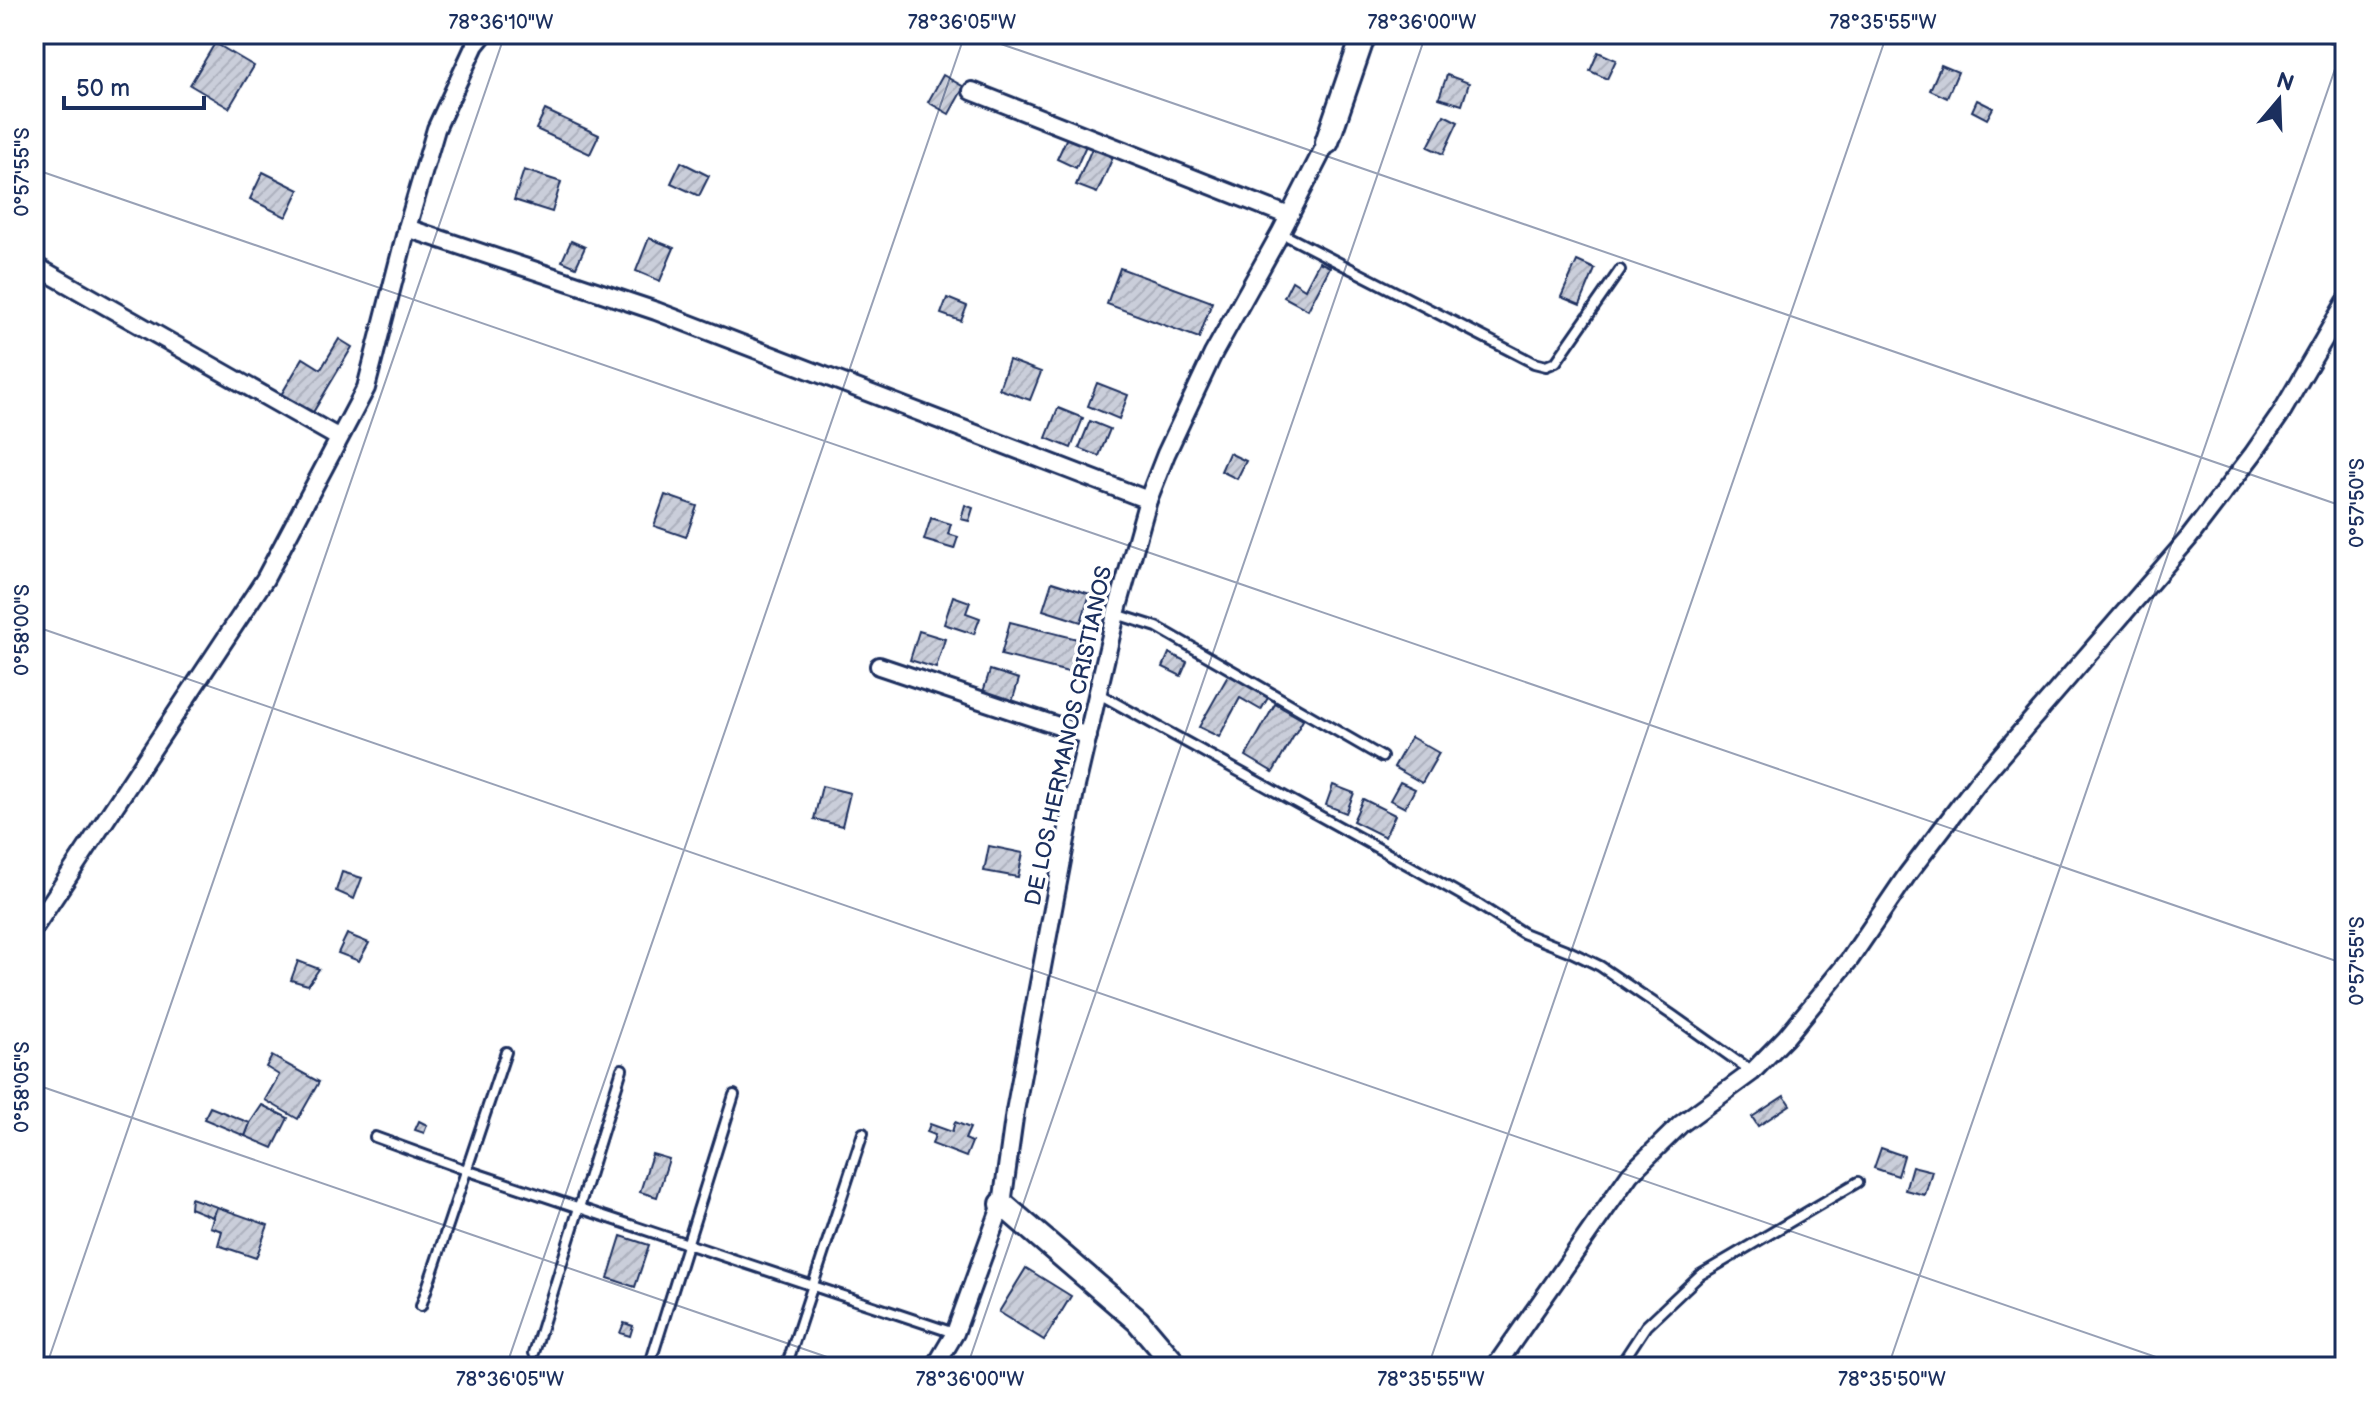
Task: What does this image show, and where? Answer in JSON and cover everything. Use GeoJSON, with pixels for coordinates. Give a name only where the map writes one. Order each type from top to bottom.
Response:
{"type":"FeatureCollection","features":[{"type":"Feature","properties":{"kind":"street"},"geometry":{"type":"LineString","coordinates":[[34,928],[265,579],[366,388],[436,129],[475,45],[484,34]]}},
{"type":"Feature","properties":{"kind":"street"},"geometry":{"type":"LineString","coordinates":[[1327,142],[1364,34]]}},
{"type":"Feature","properties":{"kind":"street"},"geometry":{"type":"LineString","coordinates":[[972,91],[1289,216]]}},
{"type":"Feature","properties":{"kind":"street","name":"DE LOS HERMANOS CRISTIANOS"},"geometry":{"type":"LineString","coordinates":[[935,1367],[955,1333],[1002,1204],[1018,1096],[1076,786],[1116,614],[1148,500],[1213,354],[1327,142]]}},
{"type":"Feature","properties":{"kind":"street"},"geometry":{"type":"LineString","coordinates":[[407,228],[656,311],[1148,500]]}},
{"type":"Feature","properties":{"kind":"street"},"geometry":{"type":"LineString","coordinates":[[34,265],[339,438]]}},
{"type":"Feature","properties":{"kind":"street"},"geometry":{"type":"LineString","coordinates":[[1495,1367],[1630,1174],[1681,1124],[1752,1072],[1786,1037],[1850,959],[1907,875],[1977,783],[2188,539],[2280,415],[2345,303]]}},
{"type":"Feature","properties":{"kind":"street"},"geometry":{"type":"LineString","coordinates":[[879,666],[1088,736]]}},
{"type":"Feature","properties":{"kind":"street"},"geometry":{"type":"LineString","coordinates":[[1002,1204],[1138,1321],[1177,1367]]}},
{"type":"Feature","properties":{"kind":"lane"},"geometry":{"type":"LineString","coordinates":[[1281,232],[1534,363],[1546,366],[1556,362],[1620,270]]}},
{"type":"Feature","properties":{"kind":"lane"},"geometry":{"type":"LineString","coordinates":[[1116,614],[1157,627],[1382,757]]}},
{"type":"Feature","properties":{"kind":"lane"},"geometry":{"type":"LineString","coordinates":[[1099,694],[1439,882],[1523,933],[1600,966],[1752,1072]]}},
{"type":"Feature","properties":{"kind":"lane"},"geometry":{"type":"LineString","coordinates":[[421,1306],[506,1052]]}},
{"type":"Feature","properties":{"kind":"lane"},"geometry":{"type":"LineString","coordinates":[[534,1353],[622,1069]]}},
{"type":"Feature","properties":{"kind":"lane"},"geometry":{"type":"LineString","coordinates":[[649,1367],[734,1095]]}},
{"type":"Feature","properties":{"kind":"lane"},"geometry":{"type":"LineString","coordinates":[[786,1367],[863,1133]]}},
{"type":"Feature","properties":{"kind":"lane"},"geometry":{"type":"LineString","coordinates":[[375,1137],[955,1333]]}},
{"type":"Feature","properties":{"kind":"lane"},"geometry":{"type":"LineString","coordinates":[[1619,1367],[1646,1326],[1700,1275],[1858,1182]]}},
{"type":"Feature","properties":{"kind":"building"},"geometry":{"type":"Polygon","coordinates":[[[215,43],[254,66],[229,108],[190,85],[215,43]]]}},
{"type":"Feature","properties":{"kind":"building"},"geometry":{"type":"Polygon","coordinates":[[[1598,52],[1616,60],[1607,79],[1590,71],[1598,52]]]}},
{"type":"Feature","properties":{"kind":"building"},"geometry":{"type":"Polygon","coordinates":[[[1941,65],[1958,72],[1947,98],[1930,90],[1941,65]]]}},
{"type":"Feature","properties":{"kind":"building"},"geometry":{"type":"Polygon","coordinates":[[[943,75],[964,87],[949,114],[928,102],[943,75]]]}},
{"type":"Feature","properties":{"kind":"building"},"geometry":{"type":"Polygon","coordinates":[[[1447,75],[1469,83],[1462,105],[1439,98],[1447,75]]]}},
{"type":"Feature","properties":{"kind":"building"},"geometry":{"type":"Polygon","coordinates":[[[1977,100],[1993,108],[1987,119],[1972,111],[1977,100]]]}},
{"type":"Feature","properties":{"kind":"building"},"geometry":{"type":"Polygon","coordinates":[[[545,110],[599,135],[590,154],[536,129],[545,110]]]}},
{"type":"Feature","properties":{"kind":"building"},"geometry":{"type":"Polygon","coordinates":[[[1444,115],[1458,122],[1443,154],[1428,147],[1444,115]]]}},
{"type":"Feature","properties":{"kind":"building"},"geometry":{"type":"Polygon","coordinates":[[[1069,133],[1088,141],[1076,168],[1057,159],[1069,133]]]}},
{"type":"Feature","properties":{"kind":"building"},"geometry":{"type":"Polygon","coordinates":[[[1093,146],[1114,155],[1097,193],[1076,185],[1093,146]]]}},
{"type":"Feature","properties":{"kind":"building"},"geometry":{"type":"Polygon","coordinates":[[[681,162],[709,176],[699,196],[671,183],[681,162]]]}},
{"type":"Feature","properties":{"kind":"building"},"geometry":{"type":"Polygon","coordinates":[[[524,170],[561,182],[552,212],[514,200],[524,170]]]}},
{"type":"Feature","properties":{"kind":"building"},"geometry":{"type":"Polygon","coordinates":[[[263,172],[299,190],[286,217],[250,199],[263,172]]]}},
{"type":"Feature","properties":{"kind":"building"},"geometry":{"type":"Polygon","coordinates":[[[649,238],[674,248],[660,281],[636,271],[649,238]]]}},
{"type":"Feature","properties":{"kind":"building"},"geometry":{"type":"Polygon","coordinates":[[[571,241],[585,247],[576,267],[562,261],[571,241]]]}},
{"type":"Feature","properties":{"kind":"building"},"geometry":{"type":"Polygon","coordinates":[[[1577,261],[1595,269],[1580,305],[1561,297],[1577,261]]]}},
{"type":"Feature","properties":{"kind":"building"},"geometry":{"type":"Polygon","coordinates":[[[1319,262],[1330,267],[1308,310],[1284,297],[1292,281],[1305,289],[1319,262]]]}},
{"type":"Feature","properties":{"kind":"building"},"geometry":{"type":"Polygon","coordinates":[[[1120,268],[1212,302],[1199,338],[1107,304],[1120,268]]]}},
{"type":"Feature","properties":{"kind":"building"},"geometry":{"type":"Polygon","coordinates":[[[947,298],[967,306],[961,321],[941,314],[947,298]]]}},
{"type":"Feature","properties":{"kind":"building"},"geometry":{"type":"Polygon","coordinates":[[[339,339],[352,347],[312,414],[281,395],[303,358],[321,369],[339,339]]]}},
{"type":"Feature","properties":{"kind":"building"},"geometry":{"type":"Polygon","coordinates":[[[1009,360],[1041,372],[1030,400],[999,389],[1009,360]]]}},
{"type":"Feature","properties":{"kind":"building"},"geometry":{"type":"Polygon","coordinates":[[[1097,383],[1128,395],[1119,419],[1088,406],[1097,383]]]}},
{"type":"Feature","properties":{"kind":"building"},"geometry":{"type":"Polygon","coordinates":[[[1058,408],[1083,418],[1071,448],[1046,438],[1058,408]]]}},
{"type":"Feature","properties":{"kind":"building"},"geometry":{"type":"Polygon","coordinates":[[[1090,421],[1110,429],[1099,456],[1079,448],[1090,421]]]}},
{"type":"Feature","properties":{"kind":"building"},"geometry":{"type":"Polygon","coordinates":[[[1229,453],[1246,461],[1237,479],[1221,471],[1229,453]]]}},
{"type":"Feature","properties":{"kind":"building"},"geometry":{"type":"Polygon","coordinates":[[[665,495],[697,506],[686,537],[654,526],[665,495]]]}},
{"type":"Feature","properties":{"kind":"building"},"geometry":{"type":"Polygon","coordinates":[[[965,505],[973,508],[969,521],[961,519],[965,505]]]}},
{"type":"Feature","properties":{"kind":"building"},"geometry":{"type":"Polygon","coordinates":[[[931,518],[951,524],[948,534],[958,537],[954,549],[924,540],[931,518]]]}},
{"type":"Feature","properties":{"kind":"building"},"geometry":{"type":"Polygon","coordinates":[[[1052,582],[1090,594],[1081,622],[1043,610],[1052,582]]]}},
{"type":"Feature","properties":{"kind":"building"},"geometry":{"type":"Polygon","coordinates":[[[953,596],[970,602],[966,613],[980,618],[974,634],[944,624],[953,596]]]}},
{"type":"Feature","properties":{"kind":"building"},"geometry":{"type":"Polygon","coordinates":[[[1010,622],[1089,642],[1080,675],[1001,655],[1010,622]]]}},
{"type":"Feature","properties":{"kind":"building"},"geometry":{"type":"Polygon","coordinates":[[[919,631],[945,639],[936,668],[910,660],[919,631]]]}},
{"type":"Feature","properties":{"kind":"building"},"geometry":{"type":"Polygon","coordinates":[[[1169,653],[1187,662],[1181,676],[1163,667],[1169,653]]]}},
{"type":"Feature","properties":{"kind":"building"},"geometry":{"type":"Polygon","coordinates":[[[990,670],[1019,679],[1012,702],[983,692],[990,670]]]}},
{"type":"Feature","properties":{"kind":"building"},"geometry":{"type":"Polygon","coordinates":[[[1229,674],[1269,696],[1261,710],[1240,698],[1219,737],[1199,727],[1229,674]]]}},
{"type":"Feature","properties":{"kind":"building"},"geometry":{"type":"Polygon","coordinates":[[[1275,704],[1303,720],[1273,772],[1246,756],[1275,704]]]}},
{"type":"Feature","properties":{"kind":"building"},"geometry":{"type":"Polygon","coordinates":[[[1411,737],[1439,753],[1422,783],[1394,767],[1411,737]]]}},
{"type":"Feature","properties":{"kind":"building"},"geometry":{"type":"Polygon","coordinates":[[[1400,782],[1415,789],[1405,808],[1390,800],[1400,782]]]}},
{"type":"Feature","properties":{"kind":"building"},"geometry":{"type":"Polygon","coordinates":[[[1333,785],[1354,793],[1346,813],[1326,805],[1333,785]]]}},
{"type":"Feature","properties":{"kind":"building"},"geometry":{"type":"Polygon","coordinates":[[[822,786],[850,793],[842,826],[814,819],[822,786]]]}},
{"type":"Feature","properties":{"kind":"building"},"geometry":{"type":"Polygon","coordinates":[[[1363,799],[1395,815],[1385,837],[1353,821],[1363,799]]]}},
{"type":"Feature","properties":{"kind":"building"},"geometry":{"type":"Polygon","coordinates":[[[989,846],[1023,853],[1018,877],[984,871],[989,846]]]}},
{"type":"Feature","properties":{"kind":"building"},"geometry":{"type":"Polygon","coordinates":[[[342,872],[362,878],[354,899],[336,891],[342,872]]]}},
{"type":"Feature","properties":{"kind":"building"},"geometry":{"type":"Polygon","coordinates":[[[347,934],[369,943],[359,961],[338,953],[347,934]]]}},
{"type":"Feature","properties":{"kind":"building"},"geometry":{"type":"Polygon","coordinates":[[[298,961],[319,969],[308,985],[291,980],[298,961]]]}},
{"type":"Feature","properties":{"kind":"building"},"geometry":{"type":"Polygon","coordinates":[[[272,1056],[319,1082],[298,1119],[265,1100],[279,1075],[266,1067],[272,1056]]]}},
{"type":"Feature","properties":{"kind":"building"},"geometry":{"type":"Polygon","coordinates":[[[1784,1096],[1790,1105],[1758,1126],[1752,1117],[1784,1096]]]}},
{"type":"Feature","properties":{"kind":"building"},"geometry":{"type":"Polygon","coordinates":[[[262,1105],[288,1118],[273,1148],[245,1136],[262,1105]]]}},
{"type":"Feature","properties":{"kind":"building"},"geometry":{"type":"Polygon","coordinates":[[[210,1107],[250,1123],[245,1136],[204,1119],[210,1107]]]}},
{"type":"Feature","properties":{"kind":"building"},"geometry":{"type":"Polygon","coordinates":[[[419,1121],[427,1125],[424,1133],[415,1130],[419,1121]]]}},
{"type":"Feature","properties":{"kind":"building"},"geometry":{"type":"Polygon","coordinates":[[[955,1122],[970,1128],[965,1139],[972,1142],[966,1157],[932,1144],[935,1135],[927,1132],[930,1124],[952,1132],[955,1122]]]}},
{"type":"Feature","properties":{"kind":"building"},"geometry":{"type":"Polygon","coordinates":[[[1881,1148],[1904,1156],[1898,1176],[1874,1168],[1881,1148]]]}},
{"type":"Feature","properties":{"kind":"building"},"geometry":{"type":"Polygon","coordinates":[[[652,1154],[669,1159],[657,1197],[640,1192],[652,1154]]]}},
{"type":"Feature","properties":{"kind":"building"},"geometry":{"type":"Polygon","coordinates":[[[1912,1166],[1932,1171],[1925,1195],[1905,1190],[1912,1166]]]}},
{"type":"Feature","properties":{"kind":"building"},"geometry":{"type":"Polygon","coordinates":[[[191,1198],[217,1207],[212,1217],[190,1208],[191,1198]]]}},
{"type":"Feature","properties":{"kind":"building"},"geometry":{"type":"Polygon","coordinates":[[[217,1207],[268,1225],[256,1258],[218,1245],[222,1231],[210,1227],[217,1207]]]}},
{"type":"Feature","properties":{"kind":"building"},"geometry":{"type":"Polygon","coordinates":[[[621,1236],[649,1245],[635,1287],[608,1278],[621,1236]]]}},
{"type":"Feature","properties":{"kind":"building"},"geometry":{"type":"Polygon","coordinates":[[[1026,1268],[1071,1296],[1044,1340],[999,1312],[1026,1268]]]}},
{"type":"Feature","properties":{"kind":"building"},"geometry":{"type":"Polygon","coordinates":[[[624,1323],[633,1326],[630,1336],[620,1333],[624,1323]]]}}]}
